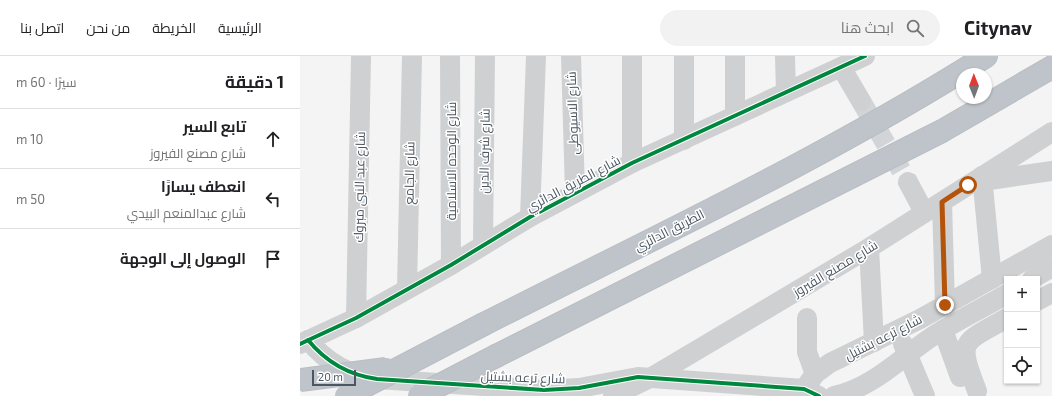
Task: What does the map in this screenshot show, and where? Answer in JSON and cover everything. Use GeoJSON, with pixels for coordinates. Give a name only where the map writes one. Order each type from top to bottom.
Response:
{"type":"FeatureCollection","features":[{"type":"Feature","properties":{"kind":"highway","name":"الطريق الدائري"},"geometry":{"type":"LineString","coordinates":[[346,396],[830,148],[900,109],[986,56]]}},
{"type":"Feature","properties":{"kind":"highway"},"geometry":{"type":"LineString","coordinates":[[419,396],[942,131],[1052,67]]}},
{"type":"Feature","properties":{"kind":"highway"},"geometry":{"type":"LineString","coordinates":[[300,380],[401,367]]}},
{"type":"Feature","properties":{"kind":"street","name":"شارع عبد النبى مبروك"},"geometry":{"type":"LineString","coordinates":[[356,318],[361,56]]}},
{"type":"Feature","properties":{"kind":"street","name":"شارع الجامع"},"geometry":{"type":"LineString","coordinates":[[407,290],[412,56]]}},
{"type":"Feature","properties":{"kind":"street","name":"شارع الوحده الاسلامية"},"geometry":{"type":"LineString","coordinates":[[450,56],[451,265]]}},
{"type":"Feature","properties":{"kind":"street","name":"شارع شرف الدين"},"geometry":{"type":"LineString","coordinates":[[483,245],[485,56]]}},
{"type":"Feature","properties":{"kind":"street"},"geometry":{"type":"LineString","coordinates":[[530,217],[536,56]]}},
{"type":"Feature","properties":{"kind":"street","name":"شارع الاسيوطى"},"geometry":{"type":"LineString","coordinates":[[571,56],[575,193]]}},
{"type":"Feature","properties":{"kind":"street"},"geometry":{"type":"LineString","coordinates":[[632,56],[632,163]]}},
{"type":"Feature","properties":{"kind":"street"},"geometry":{"type":"LineString","coordinates":[[684,56],[684,140]]}},
{"type":"Feature","properties":{"kind":"street"},"geometry":{"type":"LineString","coordinates":[[735,56],[735,116]]}},
{"type":"Feature","properties":{"kind":"street"},"geometry":{"type":"LineString","coordinates":[[785,56],[786,92]]}},
{"type":"Feature","properties":{"kind":"street","name":"شارع الطريق الدائري"},"geometry":{"type":"LineString","coordinates":[[304,342],[356,318],[451,265],[530,217],[632,163],[786,92],[836,64],[865,56]]}},
{"type":"Feature","properties":{"kind":"street"},"geometry":{"type":"LineString","coordinates":[[836,64],[861,101]]}},
{"type":"Feature","properties":{"kind":"street","name":"شارع مصنع الفيروز"},"geometry":{"type":"LineString","coordinates":[[613,396],[650,378],[869,248],[924,212],[983,178],[1052,132]]}},
{"type":"Feature","properties":{"kind":"street"},"geometry":{"type":"LineString","coordinates":[[992,278],[983,178],[1052,171]]}},
{"type":"Feature","properties":{"kind":"street"},"geometry":{"type":"LineString","coordinates":[[908,182],[924,212]]}},
{"type":"Feature","properties":{"kind":"street"},"geometry":{"type":"LineString","coordinates":[[942,202],[945,305]]}},
{"type":"Feature","properties":{"kind":"street","name":"شارع ترعه بشتيل"},"geometry":{"type":"LineString","coordinates":[[304,342],[344,370],[354,374],[377,379],[562,390],[623,379],[650,378],[735,391],[806,389],[830,364],[945,305],[1052,245]]}},
{"type":"Feature","properties":{"kind":"street"},"geometry":{"type":"LineString","coordinates":[[869,248],[874,342]]}},
{"type":"Feature","properties":{"kind":"street"},"geometry":{"type":"LineString","coordinates":[[1037,276],[1052,267]]}},
{"type":"Feature","properties":{"kind":"street"},"geometry":{"type":"LineString","coordinates":[[1040,299],[1052,293]]}},
{"type":"Feature","properties":{"kind":"street","name":"شارع ترعه بشتيل"},"geometry":{"type":"LineString","coordinates":[[841,395],[878,378],[943,330],[1004,296]]}},
{"type":"Feature","properties":{"kind":"street"},"geometry":{"type":"LineString","coordinates":[[806,318],[806,389]]}},
{"type":"Feature","properties":{"kind":"street"},"geometry":{"type":"LineString","coordinates":[[972,394],[964,358],[966,346],[973,336],[1004,320]]}},
{"type":"Feature","properties":{"kind":"street"},"geometry":{"type":"LineString","coordinates":[[897,330],[925,396]]}},
{"type":"Feature","properties":{"kind":"street"},"geometry":{"type":"LineString","coordinates":[[943,330],[972,394]]}},
{"type":"Feature","properties":{"kind":"tunnel"},"geometry":{"type":"LineString","coordinates":[[861,101],[908,182]]}},
{"type":"Feature","properties":{"kind":"cycle path"},"geometry":{"type":"LineString","coordinates":[[300,344],[356,318],[451,265],[530,217],[632,163],[865,56]]}},
{"type":"Feature","properties":{"kind":"cycle path"},"geometry":{"type":"LineString","coordinates":[[308,340],[322,355],[338,366],[347,371],[377,379],[544,390],[579,388],[638,377],[804,389],[819,396]]}},
{"type":"Feature","properties":{"kind":"route"},"geometry":{"type":"LineString","coordinates":[[945,305],[942,202],[968,185]]}}]}
